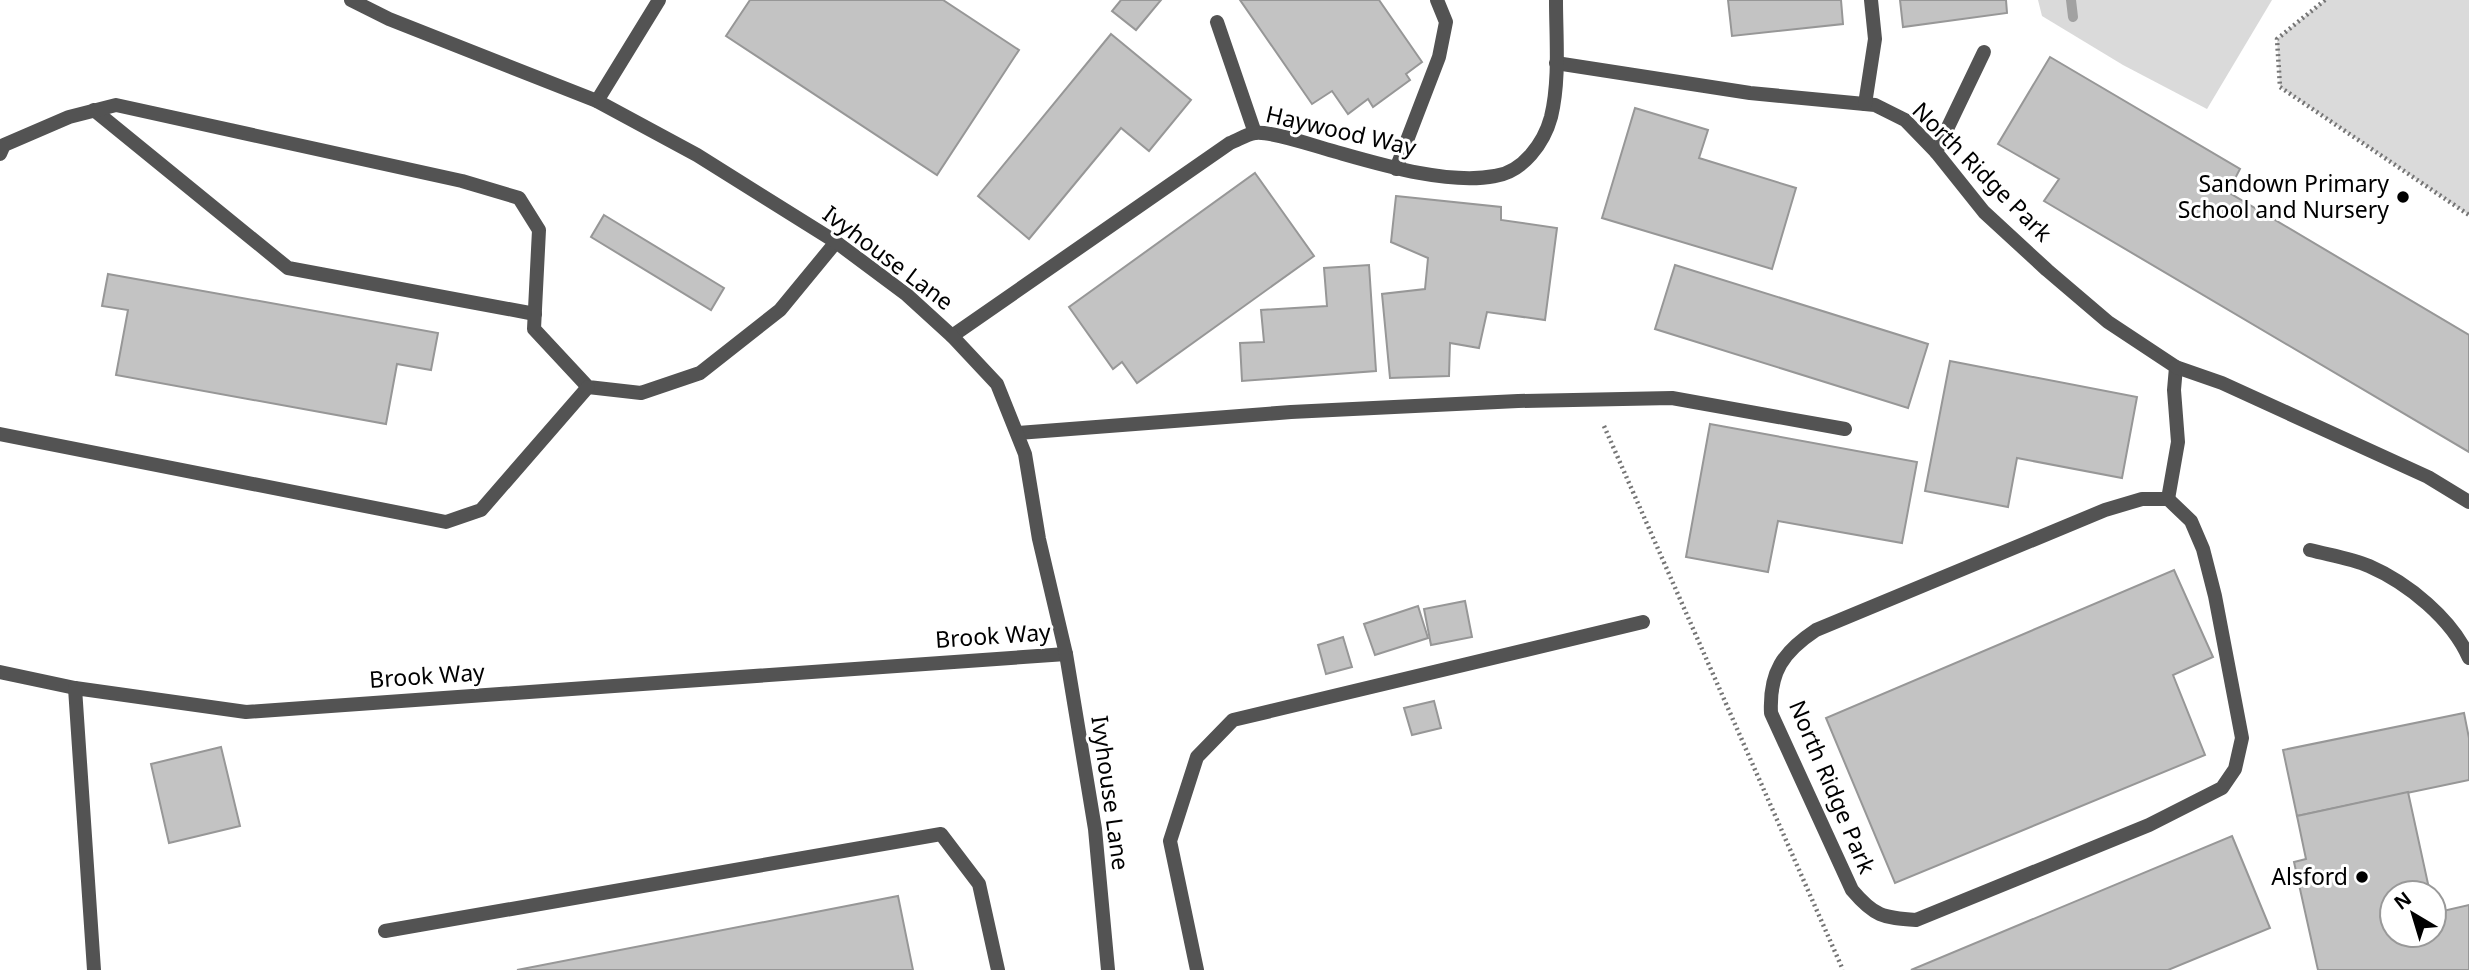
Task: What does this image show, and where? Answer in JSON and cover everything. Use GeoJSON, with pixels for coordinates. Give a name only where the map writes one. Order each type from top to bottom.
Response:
{"type":"FeatureCollection","features":[{"type":"Feature","properties":{"kind":"street","name":"Ivyhouse Lane"},"geometry":{"type":"LineString","coordinates":[[351,0],[389,19],[597,102],[697,155],[836,242],[907,295],[952,336],[997,384],[1025,454],[1039,539],[1066,654],[1095,829],[1108,970]]}},
{"type":"Feature","properties":{"kind":"street"},"geometry":{"type":"LineString","coordinates":[[597,102],[659,0]]}},
{"type":"Feature","properties":{"kind":"street"},"geometry":{"type":"LineString","coordinates":[[1396,169],[1439,57],[1446,22],[1437,0]]}},
{"type":"Feature","properties":{"kind":"street","name":"Haywood Way"},"geometry":{"type":"LineString","coordinates":[[952,336],[1230,143],[1255,133],[1279,136],[1396,169],[1472,178],[1498,176],[1523,164],[1543,137],[1551,118],[1556,63],[1556,0]]}},
{"type":"Feature","properties":{"kind":"street"},"geometry":{"type":"LineString","coordinates":[[1865,104],[1875,39],[1871,0]]}},
{"type":"Feature","properties":{"kind":"street"},"geometry":{"type":"LineString","coordinates":[[1217,22],[1255,133]]}},
{"type":"Feature","properties":{"kind":"street"},"geometry":{"type":"LineString","coordinates":[[1936,152],[1984,52]]}},
{"type":"Feature","properties":{"kind":"street","name":"North Ridge Park"},"geometry":{"type":"LineString","coordinates":[[1556,63],[1750,93],[1875,105],[1905,120],[1936,152],[1984,212],[2108,322],[2176,367],[2222,383],[2428,477],[2469,502]]}},
{"type":"Feature","properties":{"kind":"street"},"geometry":{"type":"LineString","coordinates":[[0,154],[4,145],[69,117],[116,105],[462,181],[519,198],[539,230],[534,329],[588,387],[641,393],[700,373],[780,310],[836,242]]}},
{"type":"Feature","properties":{"kind":"street"},"geometry":{"type":"LineString","coordinates":[[94,110],[288,268],[535,314]]}},
{"type":"Feature","properties":{"kind":"street"},"geometry":{"type":"LineString","coordinates":[[2168,499],[2178,442],[2174,390],[2176,367]]}},
{"type":"Feature","properties":{"kind":"street"},"geometry":{"type":"LineString","coordinates":[[0,434],[446,522],[481,510],[588,387]]}},
{"type":"Feature","properties":{"kind":"street"},"geometry":{"type":"LineString","coordinates":[[1018,433],[1291,412],[1518,401],[1672,398],[1845,429]]}},
{"type":"Feature","properties":{"kind":"street","name":"North Ridge Park"},"geometry":{"type":"LineString","coordinates":[[2142,499],[2168,499],[2191,521],[2203,549],[2231,674],[2242,738],[2235,769],[2222,788],[2149,825],[1916,920],[1882,915],[1867,907],[1852,891],[1771,713],[1770,696],[1774,678],[1793,645],[1816,630],[2105,510],[2142,499]]}},
{"type":"Feature","properties":{"kind":"street"},"geometry":{"type":"LineString","coordinates":[[2310,550],[2369,566],[2413,593],[2445,621],[2464,646],[2469,658]]}},
{"type":"Feature","properties":{"kind":"street"},"geometry":{"type":"LineString","coordinates":[[1197,970],[1170,841],[1197,757],[1234,720],[1643,622]]}},
{"type":"Feature","properties":{"kind":"street","name":"Brook Way"},"geometry":{"type":"LineString","coordinates":[[0,672],[75,688],[246,712],[1066,654]]}},
{"type":"Feature","properties":{"kind":"street"},"geometry":{"type":"LineString","coordinates":[[75,688],[94,970]]}},
{"type":"Feature","properties":{"kind":"street"},"geometry":{"type":"LineString","coordinates":[[385,930],[941,834],[979,884],[998,970]]}},
{"type":"Feature","properties":{"kind":"path"},"geometry":{"type":"LineString","coordinates":[[2325,0],[2277,39],[2280,87],[2469,215]]}},
{"type":"Feature","properties":{"kind":"path"},"geometry":{"type":"LineString","coordinates":[[1603,424],[1843,970]]}},
{"type":"Feature","properties":{"kind":"shaded area"},"geometry":{"type":"Polygon","coordinates":[[[2038,0],[2272,0],[2207,109],[2123,65],[2042,16],[2038,0]]]}},
{"type":"Feature","properties":{"kind":"shaded area"},"geometry":{"type":"Polygon","coordinates":[[[2325,0],[2469,0],[2469,215],[2280,87],[2277,39],[2325,0]]]}},
{"type":"Feature","properties":{"kind":"building"},"geometry":{"type":"Polygon","coordinates":[[[750,0],[943,0],[1019,50],[937,175],[726,36],[750,0]]]}},
{"type":"Feature","properties":{"kind":"building"},"geometry":{"type":"Polygon","coordinates":[[[1121,0],[1161,0],[1136,30],[1112,11],[1121,0]]]}},
{"type":"Feature","properties":{"kind":"building"},"geometry":{"type":"Polygon","coordinates":[[[1240,0],[1379,0],[1422,62],[1406,74],[1410,80],[1373,107],[1368,99],[1348,114],[1332,91],[1312,104],[1240,0]]]}},
{"type":"Feature","properties":{"kind":"building"},"geometry":{"type":"Polygon","coordinates":[[[1728,0],[1841,0],[1843,24],[1732,36],[1728,0]]]}},
{"type":"Feature","properties":{"kind":"building"},"geometry":{"type":"Polygon","coordinates":[[[1900,0],[2006,0],[2007,13],[1903,27],[1900,0]]]}},
{"type":"Feature","properties":{"kind":"building"},"geometry":{"type":"Polygon","coordinates":[[[1111,34],[1191,100],[1149,151],[1121,128],[1029,239],[978,196],[1111,34]]]}},
{"type":"Feature","properties":{"kind":"building"},"geometry":{"type":"Polygon","coordinates":[[[2050,57],[2240,169],[2228,192],[2469,335],[2469,452],[2044,201],[2059,179],[1998,144],[2050,57]]]}},
{"type":"Feature","properties":{"kind":"building"},"geometry":{"type":"Polygon","coordinates":[[[1635,108],[1708,130],[1699,158],[1796,188],[1772,269],[1602,218],[1635,108]]]}},
{"type":"Feature","properties":{"kind":"building"},"geometry":{"type":"Polygon","coordinates":[[[1255,173],[1314,256],[1137,383],[1122,362],[1113,369],[1069,307],[1255,173]]]}},
{"type":"Feature","properties":{"kind":"building"},"geometry":{"type":"Polygon","coordinates":[[[1396,196],[1501,207],[1501,220],[1557,228],[1545,320],[1487,312],[1479,348],[1450,343],[1449,376],[1390,378],[1382,294],[1425,289],[1428,258],[1391,242],[1396,196]]]}},
{"type":"Feature","properties":{"kind":"building"},"geometry":{"type":"Polygon","coordinates":[[[604,215],[724,288],[711,310],[591,237],[604,215]]]}},
{"type":"Feature","properties":{"kind":"building"},"geometry":{"type":"Polygon","coordinates":[[[1369,265],[1376,371],[1242,381],[1240,343],[1264,342],[1261,310],[1327,306],[1324,268],[1369,265]]]}},
{"type":"Feature","properties":{"kind":"building"},"geometry":{"type":"Polygon","coordinates":[[[1675,265],[1928,344],[1908,408],[1655,329],[1675,265]]]}},
{"type":"Feature","properties":{"kind":"building"},"geometry":{"type":"Polygon","coordinates":[[[108,274],[438,333],[431,370],[397,364],[386,424],[116,375],[128,310],[102,306],[108,274]]]}},
{"type":"Feature","properties":{"kind":"building"},"geometry":{"type":"Polygon","coordinates":[[[1950,361],[2137,397],[2122,478],[2017,458],[2008,507],[1925,491],[1950,361]]]}},
{"type":"Feature","properties":{"kind":"building"},"geometry":{"type":"Polygon","coordinates":[[[1710,424],[1917,462],[1902,543],[1778,521],[1768,572],[1686,557],[1710,424]]]}},
{"type":"Feature","properties":{"kind":"building"},"geometry":{"type":"Polygon","coordinates":[[[2174,570],[2213,657],[2173,675],[2205,755],[1895,883],[1826,718],[2174,570]]]}},
{"type":"Feature","properties":{"kind":"building"},"geometry":{"type":"Polygon","coordinates":[[[1465,601],[1472,637],[1431,645],[1424,609],[1465,601]]]}},
{"type":"Feature","properties":{"kind":"building"},"geometry":{"type":"Polygon","coordinates":[[[1418,606],[1428,638],[1375,655],[1364,624],[1418,606]]]}},
{"type":"Feature","properties":{"kind":"building"},"geometry":{"type":"Polygon","coordinates":[[[1343,637],[1352,667],[1326,674],[1318,645],[1343,637]]]}},
{"type":"Feature","properties":{"kind":"building"},"geometry":{"type":"Polygon","coordinates":[[[1434,701],[1441,728],[1412,735],[1404,708],[1434,701]]]}},
{"type":"Feature","properties":{"kind":"building"},"geometry":{"type":"Polygon","coordinates":[[[2464,713],[2469,738],[2469,780],[2297,816],[2283,750],[2464,713]]]}},
{"type":"Feature","properties":{"kind":"building"},"geometry":{"type":"Polygon","coordinates":[[[221,747],[240,826],[169,843],[151,764],[221,747]]]}},
{"type":"Feature","properties":{"kind":"building","name":"Alsford"},"geometry":{"type":"Polygon","coordinates":[[[2408,792],[2427,879],[2378,879],[2378,949],[2448,949],[2448,910],[2469,905],[2469,970],[2318,970],[2294,862],[2306,859],[2297,816],[2408,792]]]}},
{"type":"Feature","properties":{"kind":"building"},"geometry":{"type":"Polygon","coordinates":[[[2232,836],[2270,928],[2168,970],[1911,970],[2232,836]]]}},
{"type":"Feature","properties":{"kind":"building"},"geometry":{"type":"Polygon","coordinates":[[[898,896],[913,970],[517,970],[898,896]]]}},
{"type":"Feature","properties":{"kind":"waterway"},"geometry":{"type":"LineString","coordinates":[[2071,0],[2073,17]]}},
{"type":"Feature","properties":{"kind":"place","name":"Sandown Primary School and Nursery"},"geometry":{"type":"Point","coordinates":[2403,197]}},
{"type":"Feature","properties":{"kind":"place","name":"Alsford"},"geometry":{"type":"Point","coordinates":[2362,877]}}]}
